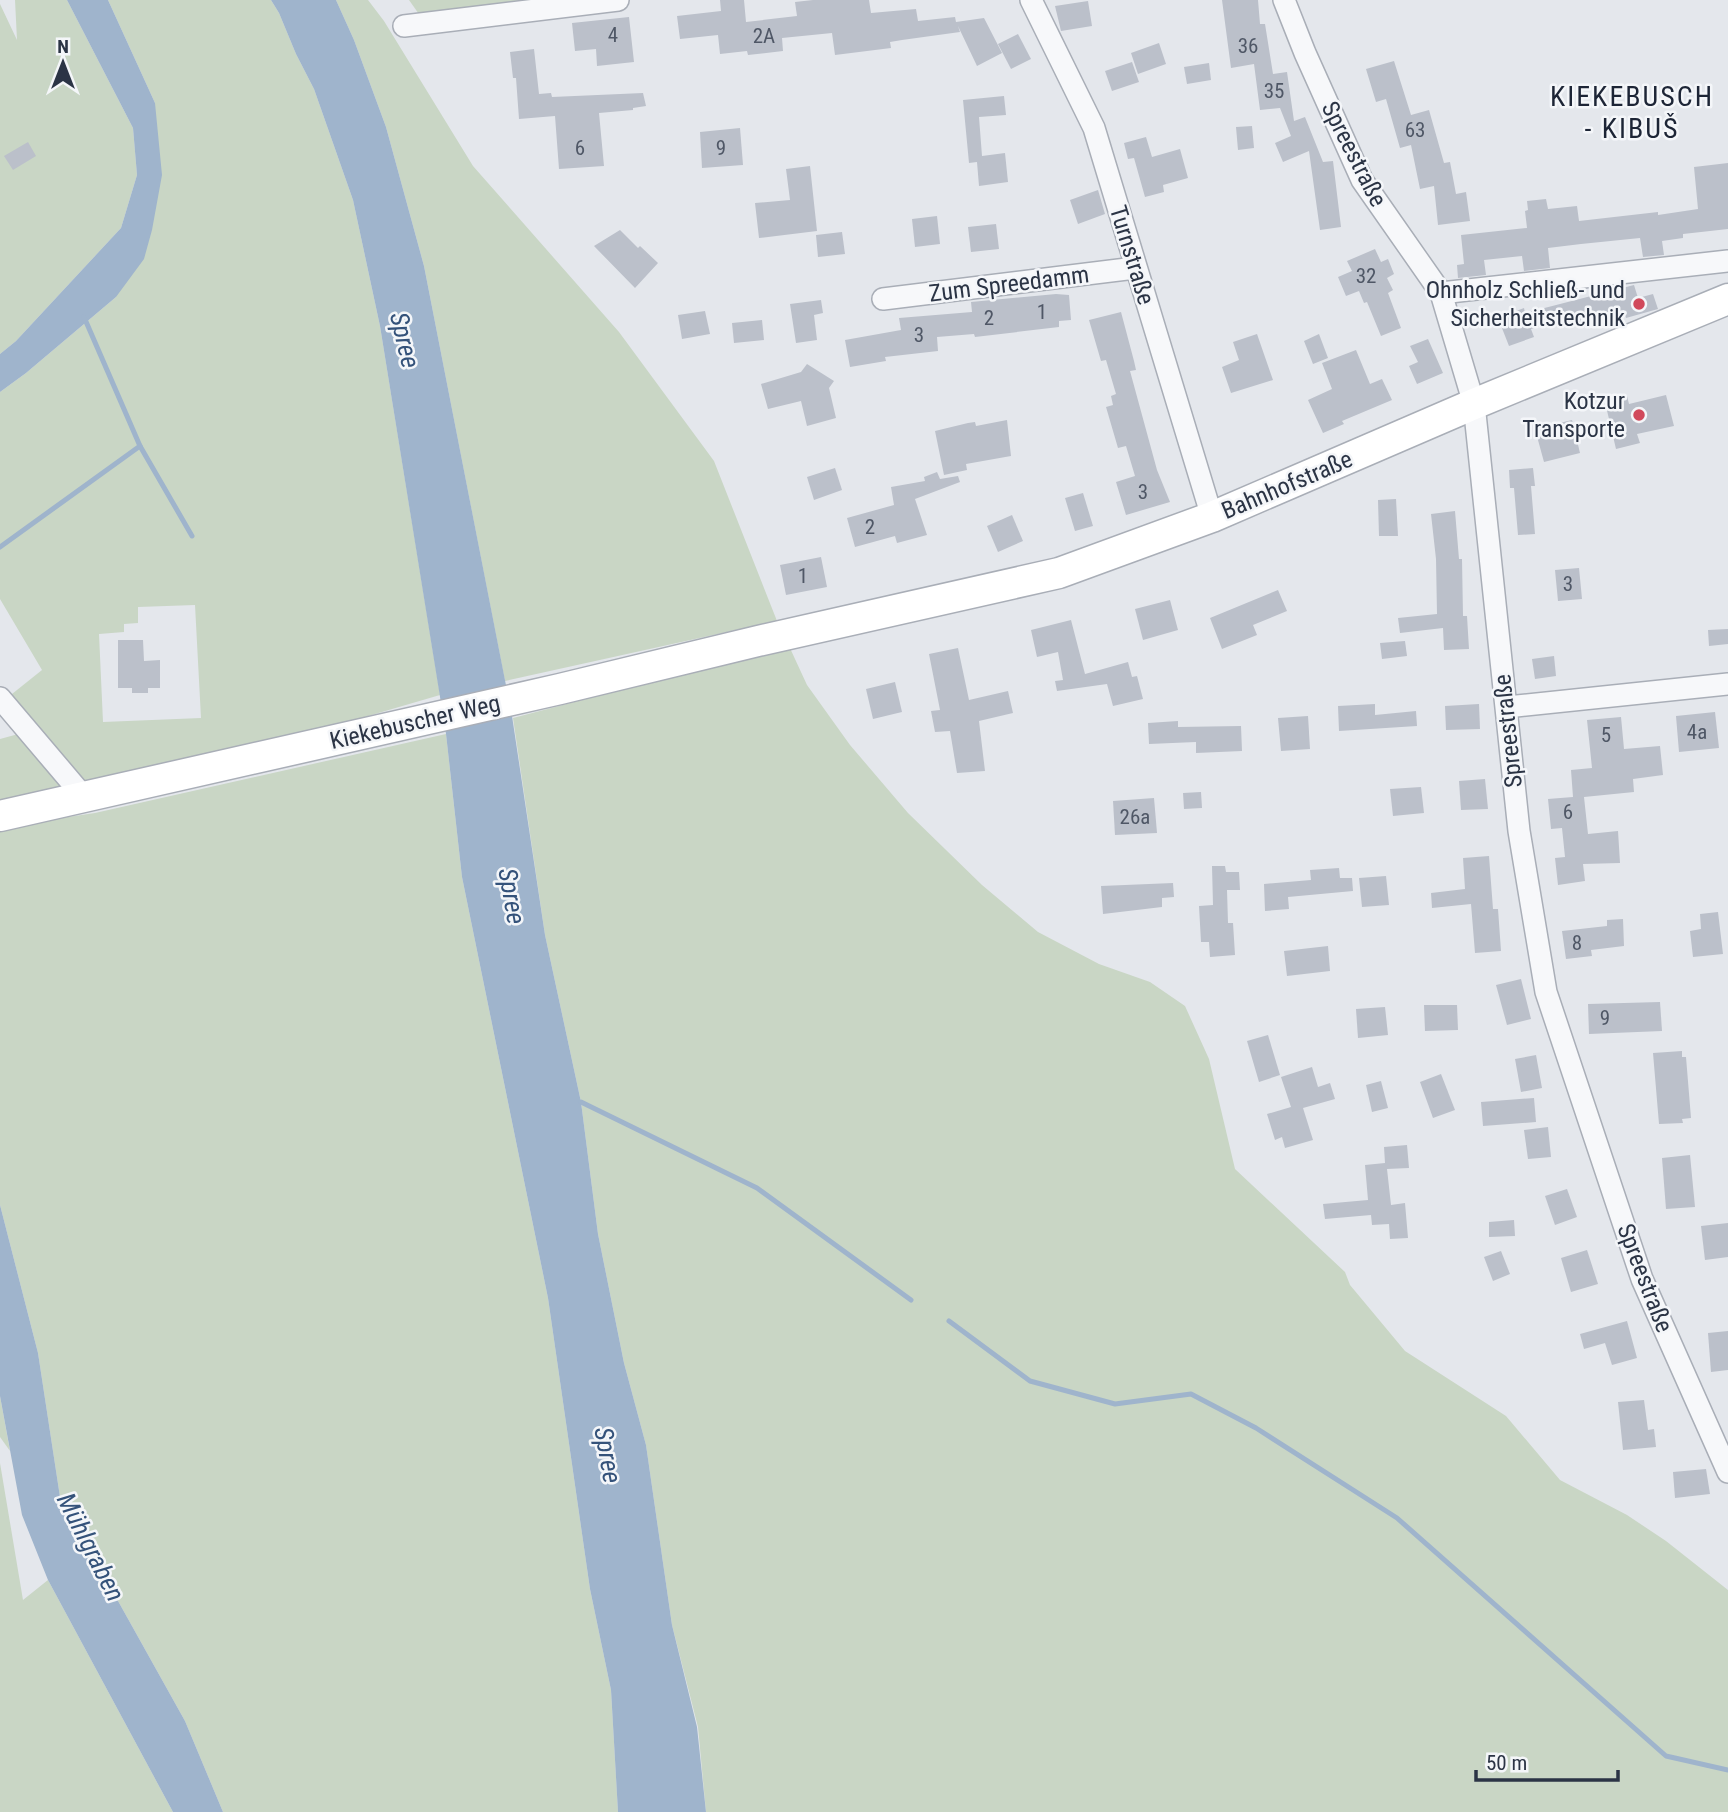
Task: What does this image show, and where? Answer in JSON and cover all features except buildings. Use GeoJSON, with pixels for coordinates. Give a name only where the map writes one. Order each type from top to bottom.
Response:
{"type":"FeatureCollection","features":[{"type":"Feature","properties":{"kind":"main road","name":"Bahnhofstraße"},"geometry":{"type":"LineString","coordinates":[[830,626],[1059,573],[1212,517],[1728,299]]}},
{"type":"Feature","properties":{"kind":"main road","name":"Kiekebuscher Weg"},"geometry":{"type":"LineString","coordinates":[[0,816],[560,690],[830,626]]}},
{"type":"Feature","properties":{"kind":"street"},"geometry":{"type":"LineString","coordinates":[[404,26],[618,0]]}},
{"type":"Feature","properties":{"kind":"street","name":"Turnstraße"},"geometry":{"type":"LineString","coordinates":[[1031,0],[1094,128],[1212,517]]}},
{"type":"Feature","properties":{"kind":"street","name":"Spreestraße"},"geometry":{"type":"LineString","coordinates":[[1284,0],[1362,180],[1441,293],[1475,404],[1519,831],[1546,992],[1642,1279],[1728,1472]]}},
{"type":"Feature","properties":{"kind":"street"},"geometry":{"type":"LineString","coordinates":[[1441,293],[1728,261]]}},
{"type":"Feature","properties":{"kind":"street","name":"Zum Spreedamm"},"geometry":{"type":"LineString","coordinates":[[883,299],[1135,268]]}},
{"type":"Feature","properties":{"kind":"street"},"geometry":{"type":"LineString","coordinates":[[1507,707],[1728,684]]}},
{"type":"Feature","properties":{"kind":"street"},"geometry":{"type":"LineString","coordinates":[[0,698],[84,797]]}},
{"type":"Feature","properties":{"kind":"green space"},"geometry":{"type":"Polygon","coordinates":[[[15,0],[67,0],[133,128],[137,175],[121,228],[16,341],[0,354],[0,4],[17,40],[15,0]]]}},
{"type":"Feature","properties":{"kind":"green space"},"geometry":{"type":"Polygon","coordinates":[[[108,0],[271,0],[314,89],[353,200],[380,326],[440,695],[351,721],[89,787],[7,698],[42,670],[0,599],[0,392],[116,297],[155,103],[108,0]],[[195,605],[138,607],[138,623],[124,624],[124,632],[99,634],[103,722],[201,718],[195,605]]]}},
{"type":"Feature","properties":{"kind":"green space"},"geometry":{"type":"Polygon","coordinates":[[[336,0],[368,0],[384,21],[473,166],[619,332],[714,461],[777,621],[505,681],[424,266],[386,127],[336,0]]]}},
{"type":"Feature","properties":{"kind":"green space"},"geometry":{"type":"Polygon","coordinates":[[[409,0],[556,0],[421,17],[409,0]]]}},
{"type":"Feature","properties":{"kind":"green space"},"geometry":{"type":"Polygon","coordinates":[[[789,646],[807,685],[850,745],[908,813],[982,885],[1038,932],[1099,964],[1150,982],[1185,1006],[1209,1059],[1235,1169],[1345,1272],[1350,1285],[1405,1351],[1506,1416],[1560,1480],[1627,1515],[1666,1541],[1728,1590],[1728,1812],[706,1812],[698,1727],[672,1625],[646,1445],[624,1363],[598,1234],[581,1102],[545,935],[513,718],[789,646]]]}},
{"type":"Feature","properties":{"kind":"green space"},"geometry":{"type":"Polygon","coordinates":[[[22,733],[72,792],[0,810],[0,739],[22,733]]]}},
{"type":"Feature","properties":{"kind":"green space"},"geometry":{"type":"Polygon","coordinates":[[[446,734],[462,877],[548,1298],[590,1589],[611,1690],[618,1812],[223,1812],[185,1721],[60,1497],[38,1353],[0,1205],[0,827],[95,813],[446,734]]]}},
{"type":"Feature","properties":{"kind":"green space"},"geometry":{"type":"Polygon","coordinates":[[[0,1396],[10,1451],[0,1437],[0,1396]]]}},
{"type":"Feature","properties":{"kind":"green space"},"geometry":{"type":"Polygon","coordinates":[[[0,1463],[23,1600],[48,1580],[173,1812],[0,1812],[0,1463]]]}},
{"type":"Feature","properties":{"kind":"water"},"geometry":{"type":"Polygon","coordinates":[[[67,0],[108,0],[155,103],[162,175],[144,259],[116,297],[0,392],[0,354],[16,341],[121,228],[137,175],[133,128],[67,0]]]}},
{"type":"Feature","properties":{"kind":"water","name":"Spree"},"geometry":{"type":"Polygon","coordinates":[[[271,0],[336,0],[386,127],[424,266],[512,716],[545,935],[581,1102],[598,1234],[624,1363],[646,1445],[672,1625],[697,1727],[706,1812],[618,1812],[611,1690],[590,1589],[548,1298],[462,877],[446,734],[380,326],[353,200],[314,89],[271,0]]]}},
{"type":"Feature","properties":{"kind":"water"},"geometry":{"type":"Polygon","coordinates":[[[0,1205],[38,1353],[60,1497],[185,1721],[223,1812],[173,1812],[48,1580],[22,1515],[0,1396],[0,1205]]]}},
{"type":"Feature","properties":{"kind":"waterway"},"geometry":{"type":"LineString","coordinates":[[84,317],[140,446],[192,536]]}},
{"type":"Feature","properties":{"kind":"waterway"},"geometry":{"type":"LineString","coordinates":[[0,547],[140,446]]}},
{"type":"Feature","properties":{"kind":"waterway"},"geometry":{"type":"LineString","coordinates":[[581,1102],[757,1188],[911,1300]]}},
{"type":"Feature","properties":{"kind":"waterway"},"geometry":{"type":"LineString","coordinates":[[949,1321],[1030,1381],[1115,1404],[1191,1394],[1256,1428],[1397,1518],[1666,1756],[1728,1770]]}},
{"type":"Feature","properties":{"kind":"place","name":"Ohnholz Schließ- und Sicherheitstechnik"},"geometry":{"type":"Point","coordinates":[1639,304]}},
{"type":"Feature","properties":{"kind":"place","name":"Kotzur Transporte"},"geometry":{"type":"Point","coordinates":[1639,415]}},
{"type":"Feature","properties":{"kind":"district","name":"KIEKEBUSCH - KIBUŠ"},"geometry":{"type":"Point","coordinates":[1632,112]}},
{"type":"Feature","properties":{"kind":"water label","name":"Mühlgraben"},"geometry":{"type":"Point","coordinates":[91,1547]}}]}
